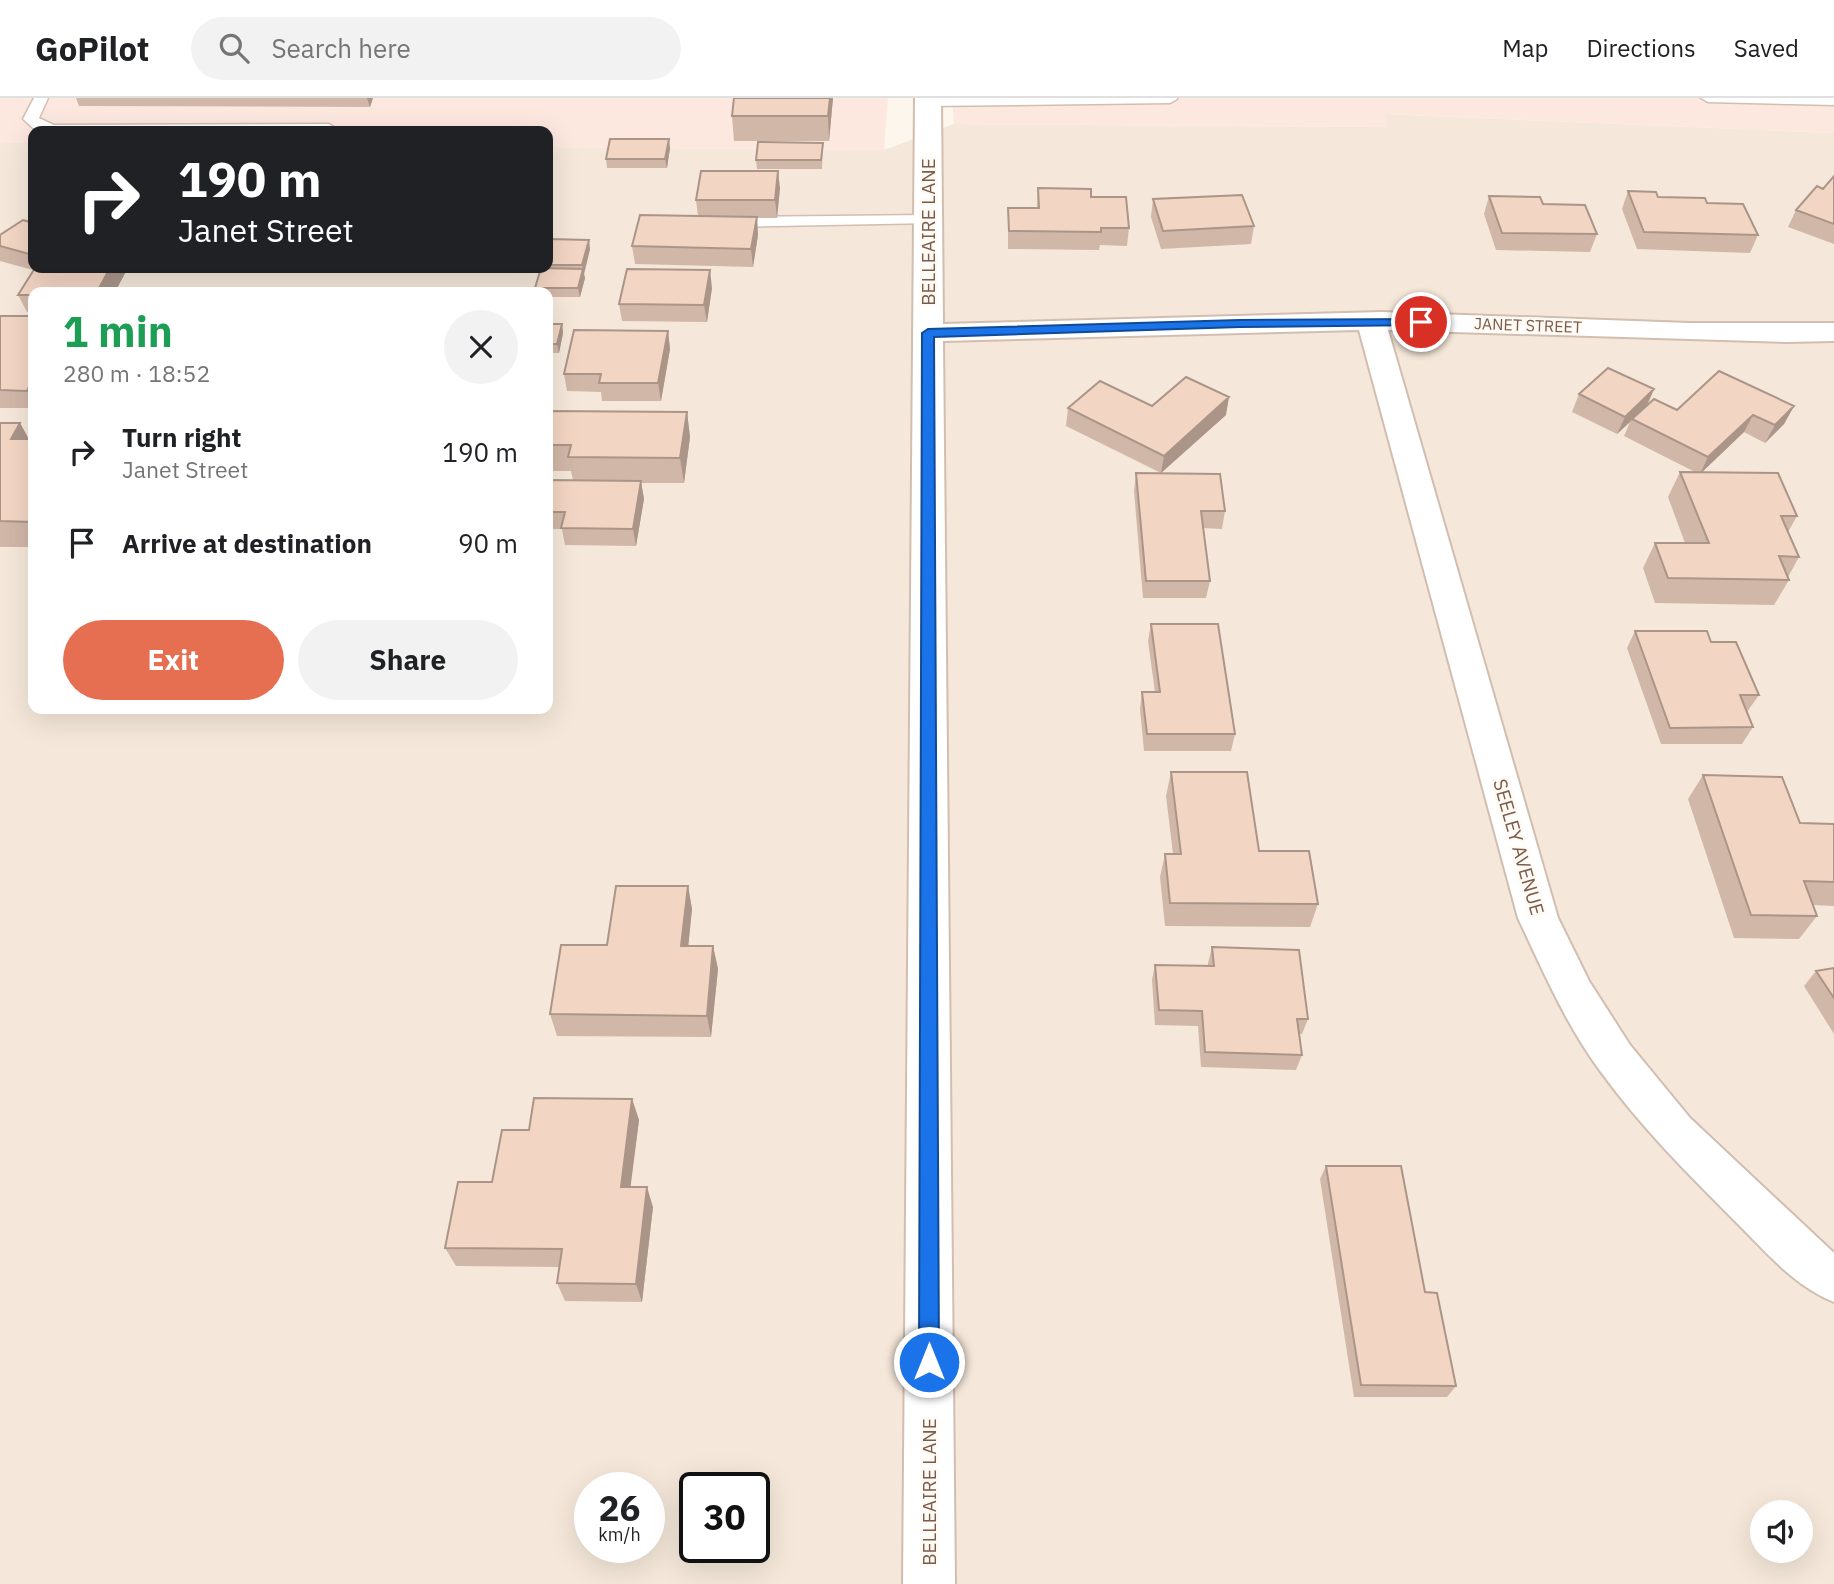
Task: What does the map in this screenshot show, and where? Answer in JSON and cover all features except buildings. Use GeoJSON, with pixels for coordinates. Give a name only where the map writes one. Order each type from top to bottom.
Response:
{"type":"FeatureCollection","features":[{"type":"Feature","properties":{"kind":"street","name":"BELLEAIRE LANE"},"geometry":{"type":"LineString","coordinates":[[928,100],[929,1584]]}},
{"type":"Feature","properties":{"kind":"street","name":"JANET STREET"},"geometry":{"type":"LineString","coordinates":[[928,333],[1371,322],[1447,322],[1752,334],[1834,332]]}},
{"type":"Feature","properties":{"kind":"street","name":"SEELEY AVENUE"},"geometry":{"type":"LineString","coordinates":[[1371,322],[1538,918],[1574,993],[1615,1058],[1675,1132],[1807,1261],[1834,1280]]}},
{"type":"Feature","properties":{"kind":"lane"},"geometry":{"type":"LineString","coordinates":[[38,126],[31,119],[41,98]]}},
{"type":"Feature","properties":{"kind":"lane"},"geometry":{"type":"LineString","coordinates":[[1708,98],[1834,100]]}},
{"type":"Feature","properties":{"kind":"lane"},"geometry":{"type":"LineString","coordinates":[[928,100],[1170,99]]}},
{"type":"Feature","properties":{"kind":"lane"},"geometry":{"type":"LineString","coordinates":[[715,221],[928,220]]}},
{"type":"Feature","properties":{"kind":"shaded area"},"geometry":{"type":"Polygon","coordinates":[[[0,98],[888,98],[884,150],[553,147],[553,126],[28,126],[28,143],[0,143],[0,98]]]}},
{"type":"Feature","properties":{"kind":"shaded area"},"geometry":{"type":"Polygon","coordinates":[[[952,98],[1834,98],[1834,133],[1384,114],[1387,127],[954,124],[952,98]]]}},
{"type":"Feature","properties":{"kind":"shaded area"},"geometry":{"type":"Polygon","coordinates":[[[1384,114],[1834,133],[1834,1584],[0,1584],[0,143],[28,143],[28,273],[553,273],[553,147],[884,150],[954,124],[1386,127],[1384,114]]]}},
{"type":"Feature","properties":{"kind":"route"},"geometry":{"type":"LineString","coordinates":[[929,1362],[928,333],[1240,323],[1421,322]]}}]}
